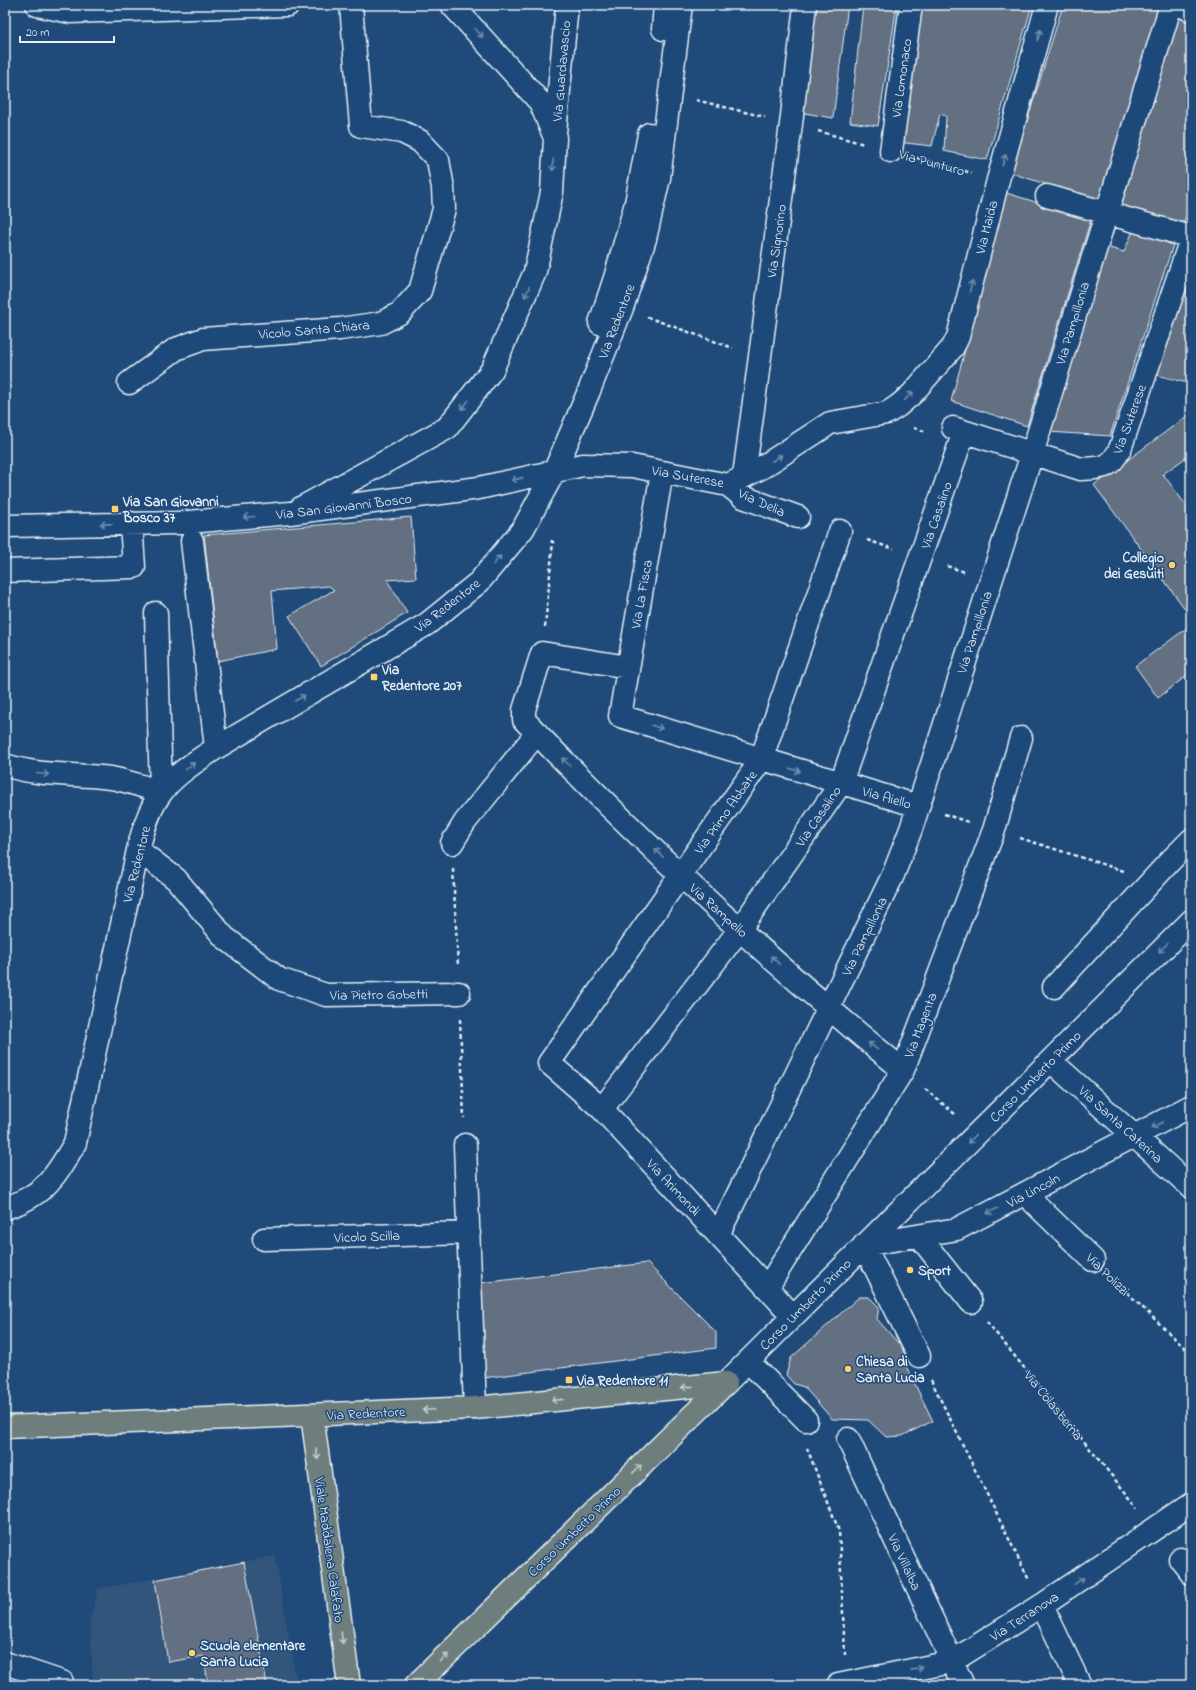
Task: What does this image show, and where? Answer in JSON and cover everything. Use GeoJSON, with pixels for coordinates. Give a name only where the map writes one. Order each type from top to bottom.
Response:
{"type":"FeatureCollection","features":[{"type":"Feature","properties":{"kind":"main road","name":"Via Redentore"},"geometry":{"type":"LineString","coordinates":[[5,1427],[475,1408],[726,1383]]}},
{"type":"Feature","properties":{"kind":"main road","name":"Corso Umberto Primo"},"geometry":{"type":"LineString","coordinates":[[416,1685],[726,1383]]}},
{"type":"Feature","properties":{"kind":"main road","name":"Viale Maddalena Calafato"},"geometry":{"type":"LineString","coordinates":[[312,1415],[348,1685]]}},
{"type":"Feature","properties":{"kind":"street"},"geometry":{"type":"LineString","coordinates":[[37,5],[70,12],[288,5]]}},
{"type":"Feature","properties":{"kind":"street","name":"Vicolo Santa Chiara"},"geometry":{"type":"LineString","coordinates":[[129,383],[176,348],[203,339],[340,329],[381,323],[400,313],[420,291],[444,209],[443,188],[438,160],[420,142],[402,132],[361,126],[350,5]]}},
{"type":"Feature","properties":{"kind":"street"},"geometry":{"type":"LineString","coordinates":[[452,5],[540,102],[555,138]]}},
{"type":"Feature","properties":{"kind":"street","name":"Via Guardavascio"},"geometry":{"type":"LineString","coordinates":[[290,514],[447,428],[492,370],[536,272],[552,192],[555,138],[567,5]]}},
{"type":"Feature","properties":{"kind":"street"},"geometry":{"type":"LineString","coordinates":[[663,29],[665,5]]}},
{"type":"Feature","properties":{"kind":"street","name":"Via Redentore"},"geometry":{"type":"LineString","coordinates":[[5,1208],[39,1193],[58,1172],[75,1143],[138,850],[147,819],[161,792],[186,769],[216,748],[427,624],[479,582],[523,529],[554,470],[622,308],[644,239],[657,185],[681,5]]}},
{"type":"Feature","properties":{"kind":"street","name":"Via Signorino"},"geometry":{"type":"LineString","coordinates":[[736,481],[760,358],[805,5]]}},
{"type":"Feature","properties":{"kind":"street","name":"Via Lomonaco"},"geometry":{"type":"LineString","coordinates":[[892,151],[911,5]]}},
{"type":"Feature","properties":{"kind":"street","name":"Via Maida"},"geometry":{"type":"LineString","coordinates":[[876,415],[887,413],[912,394],[953,347],[958,337],[998,180],[1047,5]]}},
{"type":"Feature","properties":{"kind":"street","name":"Via Pampillonia"},"geometry":{"type":"LineString","coordinates":[[718,1235],[893,875],[918,806],[1032,454],[1171,5]]}},
{"type":"Feature","properties":{"kind":"street"},"geometry":{"type":"LineString","coordinates":[[1180,5],[1191,10]]}},
{"type":"Feature","properties":{"kind":"street","name":"Via Redentore"},"geometry":{"type":"LineString","coordinates":[[600,323],[615,278],[636,203],[649,134]]}},
{"type":"Feature","properties":{"kind":"street"},"geometry":{"type":"LineString","coordinates":[[1047,196],[1191,238]]}},
{"type":"Feature","properties":{"kind":"street","name":"Via Suterese"},"geometry":{"type":"LineString","coordinates":[[959,430],[1080,469],[1099,468],[1114,462],[1120,449],[1191,238]]}},
{"type":"Feature","properties":{"kind":"street","name":"Via Suterese"},"geometry":{"type":"LineString","coordinates":[[554,470],[590,465],[632,466],[662,472],[736,481],[761,468],[830,423],[876,415]]}},
{"type":"Feature","properties":{"kind":"street","name":"Via Casalino"},"geometry":{"type":"LineString","coordinates":[[602,1109],[740,929],[841,783],[959,430]]}},
{"type":"Feature","properties":{"kind":"street","name":"Via San Giovanni Bosco"},"geometry":{"type":"LineString","coordinates":[[5,526],[178,522],[290,514],[479,488],[554,470]]}},
{"type":"Feature","properties":{"kind":"street","name":"Via La Fisca"},"geometry":{"type":"LineString","coordinates":[[620,716],[662,472]]}},
{"type":"Feature","properties":{"kind":"street","name":"Via Delia"},"geometry":{"type":"LineString","coordinates":[[736,481],[743,497],[798,517]]}},
{"type":"Feature","properties":{"kind":"street"},"geometry":{"type":"LineString","coordinates":[[5,571],[134,567],[130,523]]}},
{"type":"Feature","properties":{"kind":"street","name":"Via Primo Abbate"},"geometry":{"type":"LineString","coordinates":[[550,1063],[762,760],[840,531]]}},
{"type":"Feature","properties":{"kind":"street"},"geometry":{"type":"LineString","coordinates":[[192,541],[216,748]]}},
{"type":"Feature","properties":{"kind":"street"},"geometry":{"type":"LineString","coordinates":[[5,766],[24,772],[110,778],[128,781],[161,792],[156,613]]}},
{"type":"Feature","properties":{"kind":"street"},"geometry":{"type":"LineString","coordinates":[[542,653],[628,667]]}},
{"type":"Feature","properties":{"kind":"street","name":"Via Rampello"},"geometry":{"type":"LineString","coordinates":[[542,653],[524,710],[524,720],[681,875],[828,1010],[903,1070]]}},
{"type":"Feature","properties":{"kind":"street","name":"Via Aiello"},"geometry":{"type":"LineString","coordinates":[[620,716],[918,806]]}},
{"type":"Feature","properties":{"kind":"street"},"geometry":{"type":"LineString","coordinates":[[452,843],[465,822],[537,733]]}},
{"type":"Feature","properties":{"kind":"street","name":"Via Magenta"},"geometry":{"type":"LineString","coordinates":[[767,1288],[903,1070],[994,830],[1021,738]]}},
{"type":"Feature","properties":{"kind":"street"},"geometry":{"type":"LineString","coordinates":[[1054,987],[1191,840]]}},
{"type":"Feature","properties":{"kind":"street","name":"Via Pietro Gobetti"},"geometry":{"type":"LineString","coordinates":[[138,850],[176,879],[224,937],[279,979],[326,995],[459,993]]}},
{"type":"Feature","properties":{"kind":"street","name":"Corso Umberto Primo"},"geometry":{"type":"LineString","coordinates":[[726,1383],[977,1133],[1189,926]]}},
{"type":"Feature","properties":{"kind":"street","name":"Via Santa Caterina"},"geometry":{"type":"LineString","coordinates":[[1051,1061],[1191,1186]]}},
{"type":"Feature","properties":{"kind":"street","name":"Via Arimondi"},"geometry":{"type":"LineString","coordinates":[[550,1063],[602,1109],[793,1316]]}},
{"type":"Feature","properties":{"kind":"street","name":"Via Lincoln"},"geometry":{"type":"LineString","coordinates":[[864,1245],[957,1229],[1191,1106]]}},
{"type":"Feature","properties":{"kind":"street"},"geometry":{"type":"LineString","coordinates":[[465,1145],[475,1408]]}},
{"type":"Feature","properties":{"kind":"street","name":"Via Polizzi"},"geometry":{"type":"LineString","coordinates":[[1024,1194],[1093,1260]]}},
{"type":"Feature","properties":{"kind":"street","name":"Vicolo Scilla"},"geometry":{"type":"LineString","coordinates":[[264,1238],[469,1233]]}},
{"type":"Feature","properties":{"kind":"street"},"geometry":{"type":"LineString","coordinates":[[919,1236],[971,1302]]}},
{"type":"Feature","properties":{"kind":"street"},"geometry":{"type":"LineString","coordinates":[[864,1245],[919,1356]]}},
{"type":"Feature","properties":{"kind":"street"},"geometry":{"type":"LineString","coordinates":[[748,1361],[806,1420]]}},
{"type":"Feature","properties":{"kind":"street","name":"Via Villalba"},"geometry":{"type":"LineString","coordinates":[[848,1439],[963,1685]]}},
{"type":"Feature","properties":{"kind":"street","name":"Via Terranova"},"geometry":{"type":"LineString","coordinates":[[842,1684],[951,1662],[1042,1605],[1155,1530],[1191,1504]]}},
{"type":"Feature","properties":{"kind":"street"},"geometry":{"type":"LineString","coordinates":[[1042,1605],[1080,1685]]}},
{"type":"Feature","properties":{"kind":"street"},"geometry":{"type":"LineString","coordinates":[[5,1663],[62,1682],[62,1685]]}},
{"type":"Feature","properties":{"kind":"path","name":"Via Punturo"},"geometry":{"type":"LineString","coordinates":[[670,93],[998,180]]}},
{"type":"Feature","properties":{"kind":"path"},"geometry":{"type":"LineString","coordinates":[[622,308],[760,358]]}},
{"type":"Feature","properties":{"kind":"path"},"geometry":{"type":"LineString","coordinates":[[523,529],[553,542],[542,653]]}},
{"type":"Feature","properties":{"kind":"path","name":"Via Aiello"},"geometry":{"type":"LineString","coordinates":[[918,806],[1153,880]]}},
{"type":"Feature","properties":{"kind":"path"},"geometry":{"type":"LineString","coordinates":[[903,1070],[977,1133]]}},
{"type":"Feature","properties":{"kind":"path","name":"Via Polizzi"},"geometry":{"type":"LineString","coordinates":[[1093,1260],[1191,1354]]}},
{"type":"Feature","properties":{"kind":"path","name":"Via Colasberna"},"geometry":{"type":"LineString","coordinates":[[971,1302],[1155,1530]]}},
{"type":"Feature","properties":{"kind":"path"},"geometry":{"type":"LineString","coordinates":[[919,1356],[1042,1605]]}},
{"type":"Feature","properties":{"kind":"path"},"geometry":{"type":"LineString","coordinates":[[806,1420],[807,1447],[839,1531],[842,1684]]}},
{"type":"Feature","properties":{"kind":"shaded area","name":"Scuola elementare Santa Lucia"},"geometry":{"type":"Polygon","coordinates":[[[275,1556],[297,1685],[93,1685],[90,1620],[98,1589],[275,1556]]]}},
{"type":"Feature","properties":{"kind":"building"},"geometry":{"type":"Polygon","coordinates":[[[814,5],[848,5],[833,118],[799,112],[814,5]]]}},
{"type":"Feature","properties":{"kind":"building"},"geometry":{"type":"Polygon","coordinates":[[[863,5],[897,5],[878,126],[850,122],[863,5]]]}},
{"type":"Feature","properties":{"kind":"building"},"geometry":{"type":"Polygon","coordinates":[[[917,5],[1032,5],[987,160],[944,151],[946,116],[940,114],[932,146],[897,142],[917,5]]]}},
{"type":"Feature","properties":{"kind":"building"},"geometry":{"type":"Polygon","coordinates":[[[1063,5],[1159,5],[1099,201],[1011,173],[1063,5]]]}},
{"type":"Feature","properties":{"kind":"building"},"geometry":{"type":"Polygon","coordinates":[[[1176,13],[1191,19],[1191,200],[1183,225],[1117,205],[1176,13]]]}},
{"type":"Feature","properties":{"kind":"building"},"geometry":{"type":"Polygon","coordinates":[[[1003,192],[1091,219],[1027,426],[951,401],[964,354],[1003,192]]]}},
{"type":"Feature","properties":{"kind":"building"},"geometry":{"type":"Polygon","coordinates":[[[1133,231],[1173,245],[1110,436],[1048,432],[1103,246],[1124,252],[1133,231]]]}},
{"type":"Feature","properties":{"kind":"building"},"geometry":{"type":"Polygon","coordinates":[[[1191,253],[1191,384],[1153,374],[1191,253]]]}},
{"type":"Feature","properties":{"kind":"building","name":"Collegio dei Gesuiti"},"geometry":{"type":"Polygon","coordinates":[[[1191,413],[1191,454],[1163,474],[1191,512],[1191,617],[1094,485],[1191,413]]]}},
{"type":"Feature","properties":{"kind":"building"},"geometry":{"type":"Polygon","coordinates":[[[411,517],[416,578],[387,580],[407,613],[321,666],[289,616],[334,590],[329,586],[272,591],[277,649],[218,661],[204,535],[411,517]]]}},
{"type":"Feature","properties":{"kind":"building"},"geometry":{"type":"Polygon","coordinates":[[[1191,625],[1191,677],[1189,674],[1158,698],[1135,666],[1191,625]]]}},
{"type":"Feature","properties":{"kind":"building"},"geometry":{"type":"Polygon","coordinates":[[[647,1263],[716,1332],[716,1348],[483,1378],[481,1283],[647,1263]]]}},
{"type":"Feature","properties":{"kind":"building","name":"Chiesa di Santa Lucia"},"geometry":{"type":"Polygon","coordinates":[[[859,1297],[869,1297],[879,1307],[877,1319],[905,1351],[904,1362],[933,1421],[902,1436],[886,1437],[868,1420],[832,1419],[804,1387],[794,1384],[786,1375],[791,1358],[859,1297]]]}},
{"type":"Feature","properties":{"kind":"building"},"geometry":{"type":"Polygon","coordinates":[[[244,1562],[267,1685],[208,1685],[204,1656],[168,1662],[155,1580],[244,1562]]]}},
{"type":"Feature","properties":{"kind":"place","name":"Via San Giovanni Bosco 37"},"geometry":{"type":"Point","coordinates":[115,509]}},
{"type":"Feature","properties":{"kind":"place","name":"Collegio dei Gesuiti"},"geometry":{"type":"Point","coordinates":[1172,565]}},
{"type":"Feature","properties":{"kind":"place","name":"Via Redentore 207"},"geometry":{"type":"Point","coordinates":[374,677]}},
{"type":"Feature","properties":{"kind":"place","name":"Sport"},"geometry":{"type":"Point","coordinates":[910,1270]}},
{"type":"Feature","properties":{"kind":"place","name":"Chiesa di Santa Lucia"},"geometry":{"type":"Point","coordinates":[848,1369]}},
{"type":"Feature","properties":{"kind":"place","name":"Via Redentore 11"},"geometry":{"type":"Point","coordinates":[569,1380]}},
{"type":"Feature","properties":{"kind":"place","name":"Scuola elementare Santa Lucia"},"geometry":{"type":"Point","coordinates":[192,1653]}}]}
